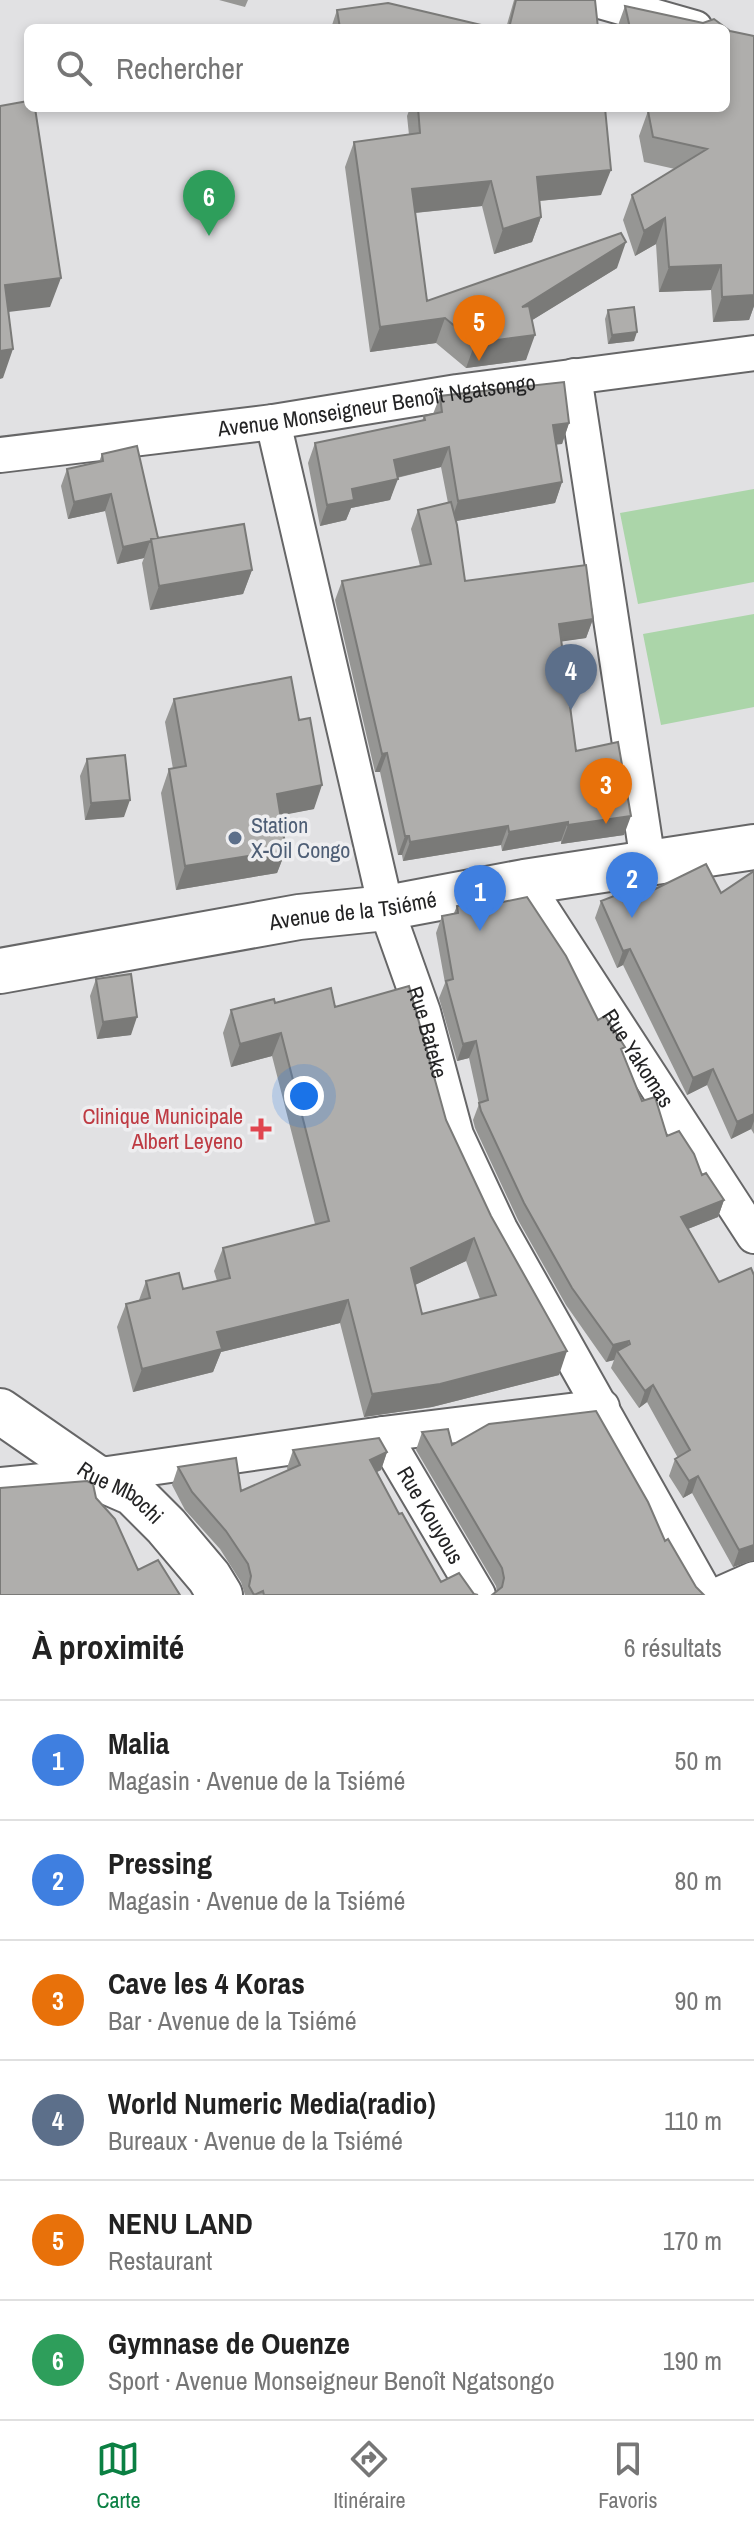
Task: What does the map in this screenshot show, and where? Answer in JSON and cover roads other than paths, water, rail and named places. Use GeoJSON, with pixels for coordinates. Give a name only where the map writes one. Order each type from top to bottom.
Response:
{"type":"FeatureCollection","features":[{"type":"Feature","properties":{"kind":"main road","name":"Avenue de la Tsiémé"},"geometry":{"type":"LineString","coordinates":[[0,971],[299,917],[386,908],[524,882],[754,847]]}},
{"type":"Feature","properties":{"kind":"main road","name":"Rue Mbochi"},"geometry":{"type":"LineString","coordinates":[[0,1411],[94,1476],[133,1493],[209,1577],[220,1595]]}},
{"type":"Feature","properties":{"kind":"street"},"geometry":{"type":"LineString","coordinates":[[596,0],[681,24]]}},
{"type":"Feature","properties":{"kind":"street","name":"Avenue Monseigneur Benoît Ngatsongo"},"geometry":{"type":"LineString","coordinates":[[0,455],[273,422],[457,392],[754,353]]}},
{"type":"Feature","properties":{"kind":"street"},"geometry":{"type":"LineString","coordinates":[[574,376],[648,862]]}},
{"type":"Feature","properties":{"kind":"street","name":"Rue Bateke"},"geometry":{"type":"LineString","coordinates":[[273,422],[386,908],[423,1012],[456,1135],[500,1229],[706,1595]]}},
{"type":"Feature","properties":{"kind":"street","name":"Rue Yakomas"},"geometry":{"type":"LineString","coordinates":[[524,882],[754,1236]]}},
{"type":"Feature","properties":{"kind":"street"},"geometry":{"type":"LineString","coordinates":[[0,1485],[94,1476],[383,1434],[602,1407]]}},
{"type":"Feature","properties":{"kind":"street","name":"Rue Kouyous"},"geometry":{"type":"LineString","coordinates":[[383,1434],[478,1595]]}},
{"type":"Feature","properties":{"kind":"street"},"geometry":{"type":"LineString","coordinates":[[718,1595],[754,1579]]}},
{"type":"Feature","properties":{"kind":"place","name":"Gymnase de Ouenze"},"geometry":{"type":"Point","coordinates":[209,236]}},
{"type":"Feature","properties":{"kind":"place","name":"NENU LAND"},"geometry":{"type":"Point","coordinates":[479,361]}},
{"type":"Feature","properties":{"kind":"place","name":"World Numeric Media(radio)"},"geometry":{"type":"Point","coordinates":[571,710]}},
{"type":"Feature","properties":{"kind":"place","name":"Cave les 4 Koras"},"geometry":{"type":"Point","coordinates":[606,824]}},
{"type":"Feature","properties":{"kind":"place","name":"Station X-Oil Congo"},"geometry":{"type":"Point","coordinates":[235,838]}},
{"type":"Feature","properties":{"kind":"place","name":"Pressing"},"geometry":{"type":"Point","coordinates":[632,918]}},
{"type":"Feature","properties":{"kind":"place","name":"Malia"},"geometry":{"type":"Point","coordinates":[480,931]}},
{"type":"Feature","properties":{"kind":"place","name":"Clinique Municipale Albert Leyeno"},"geometry":{"type":"Point","coordinates":[261,1129]}}]}
